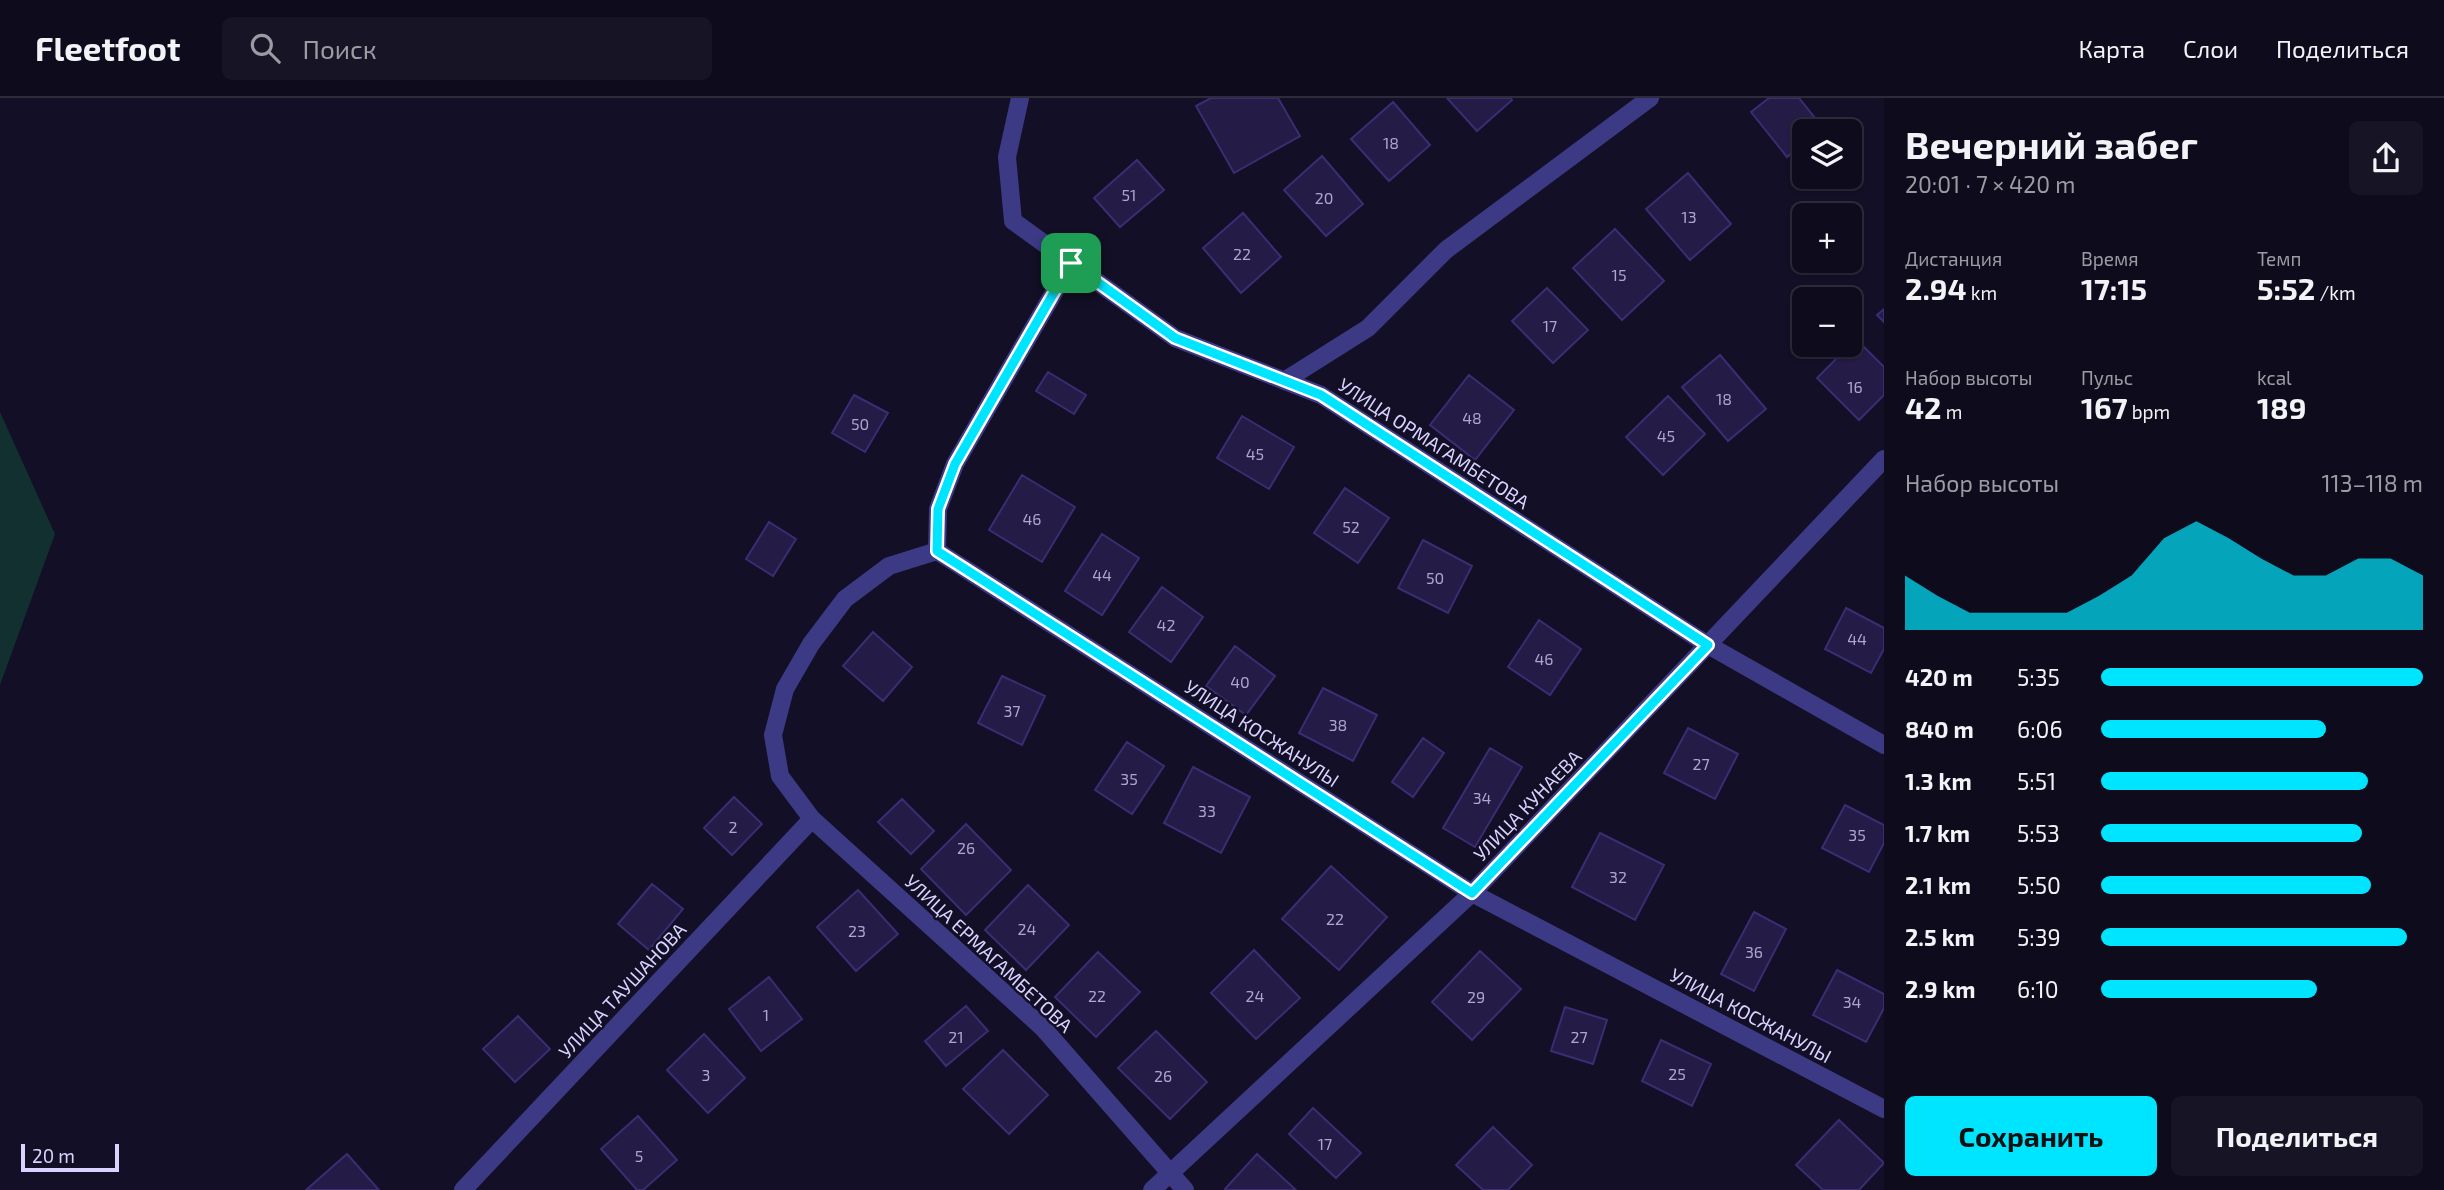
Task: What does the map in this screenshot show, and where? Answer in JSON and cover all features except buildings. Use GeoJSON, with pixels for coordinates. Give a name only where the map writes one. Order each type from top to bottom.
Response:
{"type":"FeatureCollection","features":[{"type":"Feature","properties":{"kind":"street","name":"УЛИЦА ОРМАГАМБЕТОВА"},"geometry":{"type":"LineString","coordinates":[[1020,98],[1007,158],[1013,221],[1175,338],[1321,395],[1708,645],[1884,745]]}},
{"type":"Feature","properties":{"kind":"street"},"geometry":{"type":"LineString","coordinates":[[1284,381],[1368,328],[1446,250],[1650,98]]}},
{"type":"Feature","properties":{"kind":"street"},"geometry":{"type":"LineString","coordinates":[[812,819],[780,776],[773,735],[785,689],[811,644],[845,599],[889,566],[937,551],[938,509],[955,464],[1071,263]]}},
{"type":"Feature","properties":{"kind":"street","name":"УЛИЦА КУНАЕВА"},"geometry":{"type":"LineString","coordinates":[[1152,1190],[1472,893],[1884,459]]}},
{"type":"Feature","properties":{"kind":"street","name":"УЛИЦА КОСЖАНУЛЫ"},"geometry":{"type":"LineString","coordinates":[[937,551],[1472,893],[1884,1109]]}},
{"type":"Feature","properties":{"kind":"street","name":"УЛИЦА ЕРМАГАМБЕТОВА"},"geometry":{"type":"LineString","coordinates":[[812,819],[1043,1028],[1185,1190]]}},
{"type":"Feature","properties":{"kind":"street","name":"УЛИЦА ТАУШАНОВА"},"geometry":{"type":"LineString","coordinates":[[463,1190],[812,819]]}},
{"type":"Feature","properties":{"kind":"green space"},"geometry":{"type":"Polygon","coordinates":[[[0,412],[55,534],[0,685],[0,412]]]}},
{"type":"Feature","properties":{"kind":"route"},"geometry":{"type":"LineString","coordinates":[[1071,263],[1175,338],[1321,395],[1708,645],[1472,893],[937,551],[938,509],[955,464],[1071,263]]}}]}
